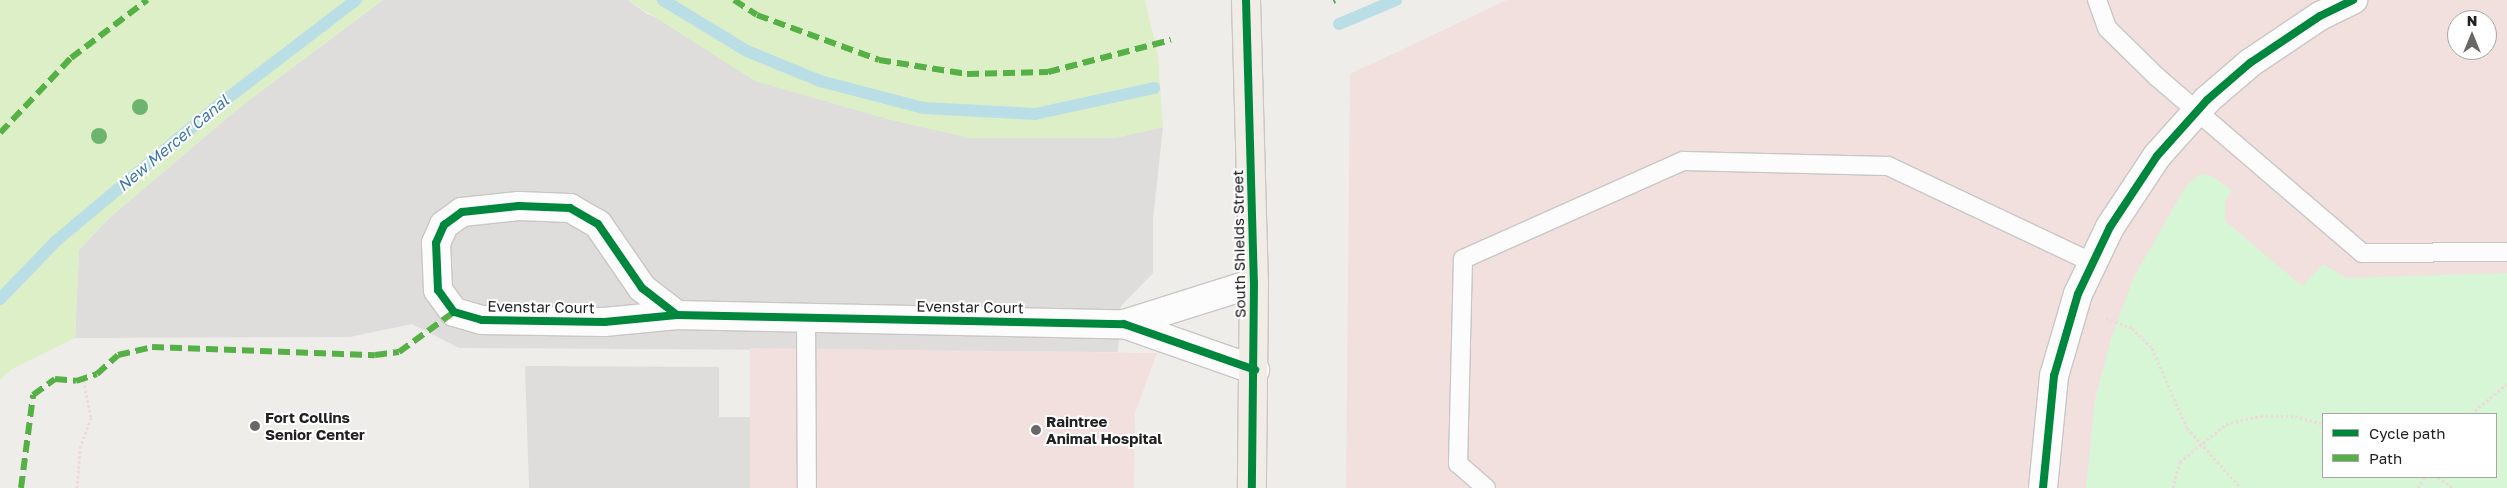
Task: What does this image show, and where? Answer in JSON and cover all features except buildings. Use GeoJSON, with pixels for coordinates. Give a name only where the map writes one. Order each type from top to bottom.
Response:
{"type":"FeatureCollection","features":[{"type":"Feature","properties":{"kind":"main road","name":"South Shields Street"},"geometry":{"type":"LineString","coordinates":[[1246,0],[1254,283],[1255,370],[1252,488]]}},
{"type":"Feature","properties":{"kind":"street"},"geometry":{"type":"LineString","coordinates":[[2043,488],[2054,376],[2074,310],[2110,227],[2157,156],[2196,113],[2250,63],[2320,16],[2353,0]]}},
{"type":"Feature","properties":{"kind":"street","name":"Evenstar Court"},"geometry":{"type":"LineString","coordinates":[[676,315],[642,288],[598,224],[570,208],[519,206],[462,212],[444,226],[436,243],[438,290],[454,312],[482,320],[604,322],[676,315],[1124,324],[1255,370]]}},
{"type":"Feature","properties":{"kind":"street","name":"Evenstar Court"},"geometry":{"type":"LineString","coordinates":[[1124,324],[1254,283]]}},
{"type":"Feature","properties":{"kind":"lane"},"geometry":{"type":"LineString","coordinates":[[2096,0],[2107,28],[2196,113],[2362,253],[2507,252]]}},
{"type":"Feature","properties":{"kind":"lane"},"geometry":{"type":"LineString","coordinates":[[1486,488],[1458,464],[1463,259],[1683,161],[1888,166],[2093,263]]}},
{"type":"Feature","properties":{"kind":"lane"},"geometry":{"type":"LineString","coordinates":[[806,317],[807,488]]}},
{"type":"Feature","properties":{"kind":"path"},"geometry":{"type":"LineString","coordinates":[[2074,310],[2132,328],[2152,348],[2186,428],[2241,488]]}},
{"type":"Feature","properties":{"kind":"path"},"geometry":{"type":"LineString","coordinates":[[77,488],[80,448],[90,417],[83,379]]}},
{"type":"Feature","properties":{"kind":"path"},"geometry":{"type":"LineString","coordinates":[[2472,413],[2507,384]]}},
{"type":"Feature","properties":{"kind":"path"},"geometry":{"type":"LineString","coordinates":[[2173,488],[2180,462],[2200,443],[2226,424],[2262,416],[2295,416],[2322,424]]}},
{"type":"Feature","properties":{"kind":"path"},"geometry":{"type":"LineString","coordinates":[[2439,478],[2454,488]]}},
{"type":"Feature","properties":{"kind":"shaded area"},"geometry":{"type":"Polygon","coordinates":[[[383,0],[628,0],[647,14],[968,138],[1114,138],[1163,127],[1153,219],[1153,273],[1121,306],[1118,352],[459,348],[412,324],[350,337],[75,338],[79,250],[108,219],[240,107],[383,0]]]}},
{"type":"Feature","properties":{"kind":"shaded area"},"geometry":{"type":"Polygon","coordinates":[[[1507,0],[2507,0],[2507,488],[1346,488],[1350,74],[1507,0]]]}},
{"type":"Feature","properties":{"kind":"shaded area"},"geometry":{"type":"Polygon","coordinates":[[[750,348],[1157,353],[1135,413],[1134,488],[750,488],[750,348]]]}},
{"type":"Feature","properties":{"kind":"shaded area"},"geometry":{"type":"Polygon","coordinates":[[[525,366],[719,367],[719,417],[750,417],[750,488],[529,488],[525,366]]]}},
{"type":"Feature","properties":{"kind":"green space"},"geometry":{"type":"Polygon","coordinates":[[[0,0],[383,0],[240,107],[108,219],[79,250],[75,338],[12,369],[0,380],[0,0]]]}},
{"type":"Feature","properties":{"kind":"green space"},"geometry":{"type":"Polygon","coordinates":[[[628,0],[1145,0],[1158,56],[1163,127],[1114,138],[969,138],[887,119],[755,81],[628,0]]]}},
{"type":"Feature","properties":{"kind":"green space"},"geometry":{"type":"Polygon","coordinates":[[[2200,174],[2212,176],[2232,191],[2225,201],[2225,221],[2302,286],[2323,264],[2346,278],[2507,273],[2507,488],[2086,488],[2095,399],[2111,339],[2134,277],[2186,186],[2200,174]]]}},
{"type":"Feature","properties":{"kind":"waterway","name":"New Mercer Canal"},"geometry":{"type":"LineString","coordinates":[[0,299],[56,241],[216,107],[356,0]]}},
{"type":"Feature","properties":{"kind":"waterway","name":"New Mercer Canal"},"geometry":{"type":"LineString","coordinates":[[663,0],[747,51],[820,81],[924,108],[1035,114],[1154,88]]}},
{"type":"Feature","properties":{"kind":"waterway","name":"New Mercer Canal"},"geometry":{"type":"LineString","coordinates":[[1339,24],[1396,0]]}},
{"type":"Feature","properties":{"kind":"marked path"},"geometry":{"type":"LineString","coordinates":[[0,133],[71,58],[147,0]]}},
{"type":"Feature","properties":{"kind":"marked path"},"geometry":{"type":"LineString","coordinates":[[734,0],[757,15],[879,60],[967,74],[1048,72],[1171,40]]}},
{"type":"Feature","properties":{"kind":"marked path"},"geometry":{"type":"LineString","coordinates":[[21,488],[33,395],[55,379],[76,381],[97,374],[118,355],[152,347],[375,355],[399,352],[454,312]]}},
{"type":"Feature","properties":{"kind":"cycle path"},"geometry":{"type":"LineString","coordinates":[[1246,0],[1254,283],[1252,488]]}},
{"type":"Feature","properties":{"kind":"cycle path"},"geometry":{"type":"LineString","coordinates":[[2043,488],[2054,376],[2078,294],[2110,227],[2157,156],[2207,100],[2250,63],[2320,16],[2353,0]]}},
{"type":"Feature","properties":{"kind":"cycle path"},"geometry":{"type":"LineString","coordinates":[[677,315],[604,322],[482,320],[454,312],[438,290],[436,243],[444,225],[462,212],[519,206],[570,208],[598,224],[642,288],[677,315],[1124,324],[1255,370]]}},
{"type":"Feature","properties":{"kind":"place","name":"Fort Collins Senior Center"},"geometry":{"type":"Point","coordinates":[255,426]}},
{"type":"Feature","properties":{"kind":"place","name":"Raintree Animal Hospital"},"geometry":{"type":"Point","coordinates":[1036,430]}}]}
